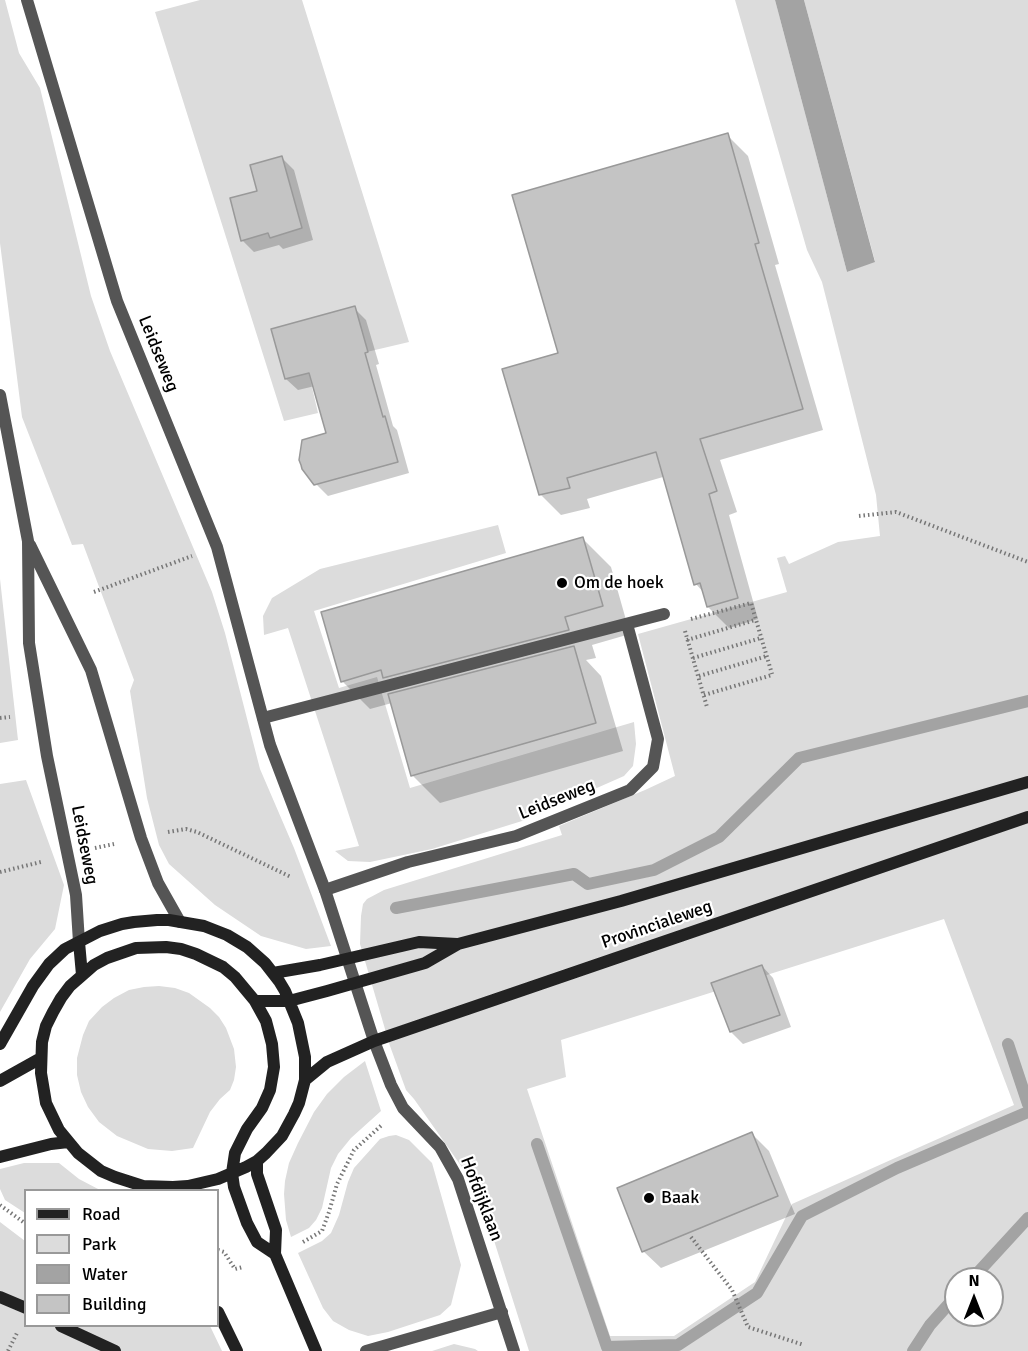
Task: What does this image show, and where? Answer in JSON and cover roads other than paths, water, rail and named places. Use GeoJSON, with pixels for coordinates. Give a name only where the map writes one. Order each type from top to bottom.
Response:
{"type":"FeatureCollection","features":[{"type":"Feature","properties":{"kind":"main road","name":"Provincialeweg"},"geometry":{"type":"LineString","coordinates":[[255,1001],[289,1001],[426,963],[458,944],[621,901],[1028,782]]}},
{"type":"Feature","properties":{"kind":"main road","name":"Provincialeweg"},"geometry":{"type":"LineString","coordinates":[[304,1080],[327,1062],[374,1041],[1028,817]]}},
{"type":"Feature","properties":{"kind":"main road"},"geometry":{"type":"LineString","coordinates":[[0,1044],[42,972],[65,949],[100,931],[122,924],[157,920],[180,922],[204,926],[237,940],[257,954],[279,981],[289,1001],[301,1034],[304,1057],[304,1080],[299,1103],[289,1125],[257,1161],[232,1173],[203,1183],[181,1187],[158,1189],[129,1183],[101,1171],[68,1142],[55,1124],[46,1103],[42,1080],[41,1058],[46,1026],[52,1012],[60,998],[81,975],[94,965],[136,948],[166,947],[182,949],[224,968],[235,977],[255,1001],[266,1021],[272,1044],[274,1066],[270,1090],[235,1153],[232,1173],[234,1187],[247,1223],[257,1242],[275,1254]]}},
{"type":"Feature","properties":{"kind":"main road"},"geometry":{"type":"LineString","coordinates":[[79,942],[81,975]]}},
{"type":"Feature","properties":{"kind":"main road","name":"Provincialeweg"},"geometry":{"type":"LineString","coordinates":[[273,973],[419,942],[458,944]]}},
{"type":"Feature","properties":{"kind":"main road"},"geometry":{"type":"LineString","coordinates":[[0,1081],[41,1058]]}},
{"type":"Feature","properties":{"kind":"main road"},"geometry":{"type":"LineString","coordinates":[[0,1157],[68,1142]]}},
{"type":"Feature","properties":{"kind":"main road"},"geometry":{"type":"LineString","coordinates":[[257,1161],[258,1174],[276,1230],[275,1254],[316,1351]]}},
{"type":"Feature","properties":{"kind":"main road"},"geometry":{"type":"LineString","coordinates":[[0,1297],[24,1307]]}},
{"type":"Feature","properties":{"kind":"main road"},"geometry":{"type":"LineString","coordinates":[[219,1313],[238,1350]]}},
{"type":"Feature","properties":{"kind":"main road"},"geometry":{"type":"LineString","coordinates":[[64,1327],[115,1351]]}},
{"type":"Feature","properties":{"kind":"street","name":"Leidseweg"},"geometry":{"type":"LineString","coordinates":[[27,0],[117,301],[217,547],[270,746],[325,890],[374,1041]]}},
{"type":"Feature","properties":{"kind":"street","name":"Leidseweg"},"geometry":{"type":"LineString","coordinates":[[0,394],[28,540],[29,643],[47,756],[76,895],[79,942]]}},
{"type":"Feature","properties":{"kind":"street","name":"Leidseweg"},"geometry":{"type":"LineString","coordinates":[[28,540],[91,670],[138,829],[158,883],[180,922]]}},
{"type":"Feature","properties":{"kind":"street"},"geometry":{"type":"LineString","coordinates":[[262,718],[664,614]]}},
{"type":"Feature","properties":{"kind":"street","name":"Leidseweg"},"geometry":{"type":"LineString","coordinates":[[325,890],[408,862],[516,836],[630,790],[653,767],[658,739],[627,624]]}},
{"type":"Feature","properties":{"kind":"street","name":"Hofdijklaan"},"geometry":{"type":"LineString","coordinates":[[374,1041],[391,1085],[403,1108],[440,1147],[458,1179],[514,1351]]}},
{"type":"Feature","properties":{"kind":"street"},"geometry":{"type":"LineString","coordinates":[[366,1351],[502,1312]]}},
{"type":"Feature","properties":{"kind":"water"},"geometry":{"type":"Polygon","coordinates":[[[775,0],[804,0],[875,262],[847,272],[775,0]]]}},
{"type":"Feature","properties":{"kind":"waterway"},"geometry":{"type":"LineString","coordinates":[[396,908],[574,874],[588,884],[654,870],[719,837],[799,758],[1028,701]]}},
{"type":"Feature","properties":{"kind":"waterway"},"geometry":{"type":"LineString","coordinates":[[1008,1044],[1028,1104]]}},
{"type":"Feature","properties":{"kind":"waterway"},"geometry":{"type":"LineString","coordinates":[[537,1144],[607,1347],[678,1345],[757,1293],[802,1216],[897,1168],[1028,1112]]}},
{"type":"Feature","properties":{"kind":"waterway"},"geometry":{"type":"LineString","coordinates":[[983,1267],[1028,1218]]}},
{"type":"Feature","properties":{"kind":"waterway"},"geometry":{"type":"LineString","coordinates":[[913,1351],[930,1325],[944,1309]]}},
{"type":"Feature","properties":{"kind":"place","name":"Om de hoek"},"geometry":{"type":"Point","coordinates":[562,583]}},
{"type":"Feature","properties":{"kind":"place","name":"Baak"},"geometry":{"type":"Point","coordinates":[649,1198]}}]}
